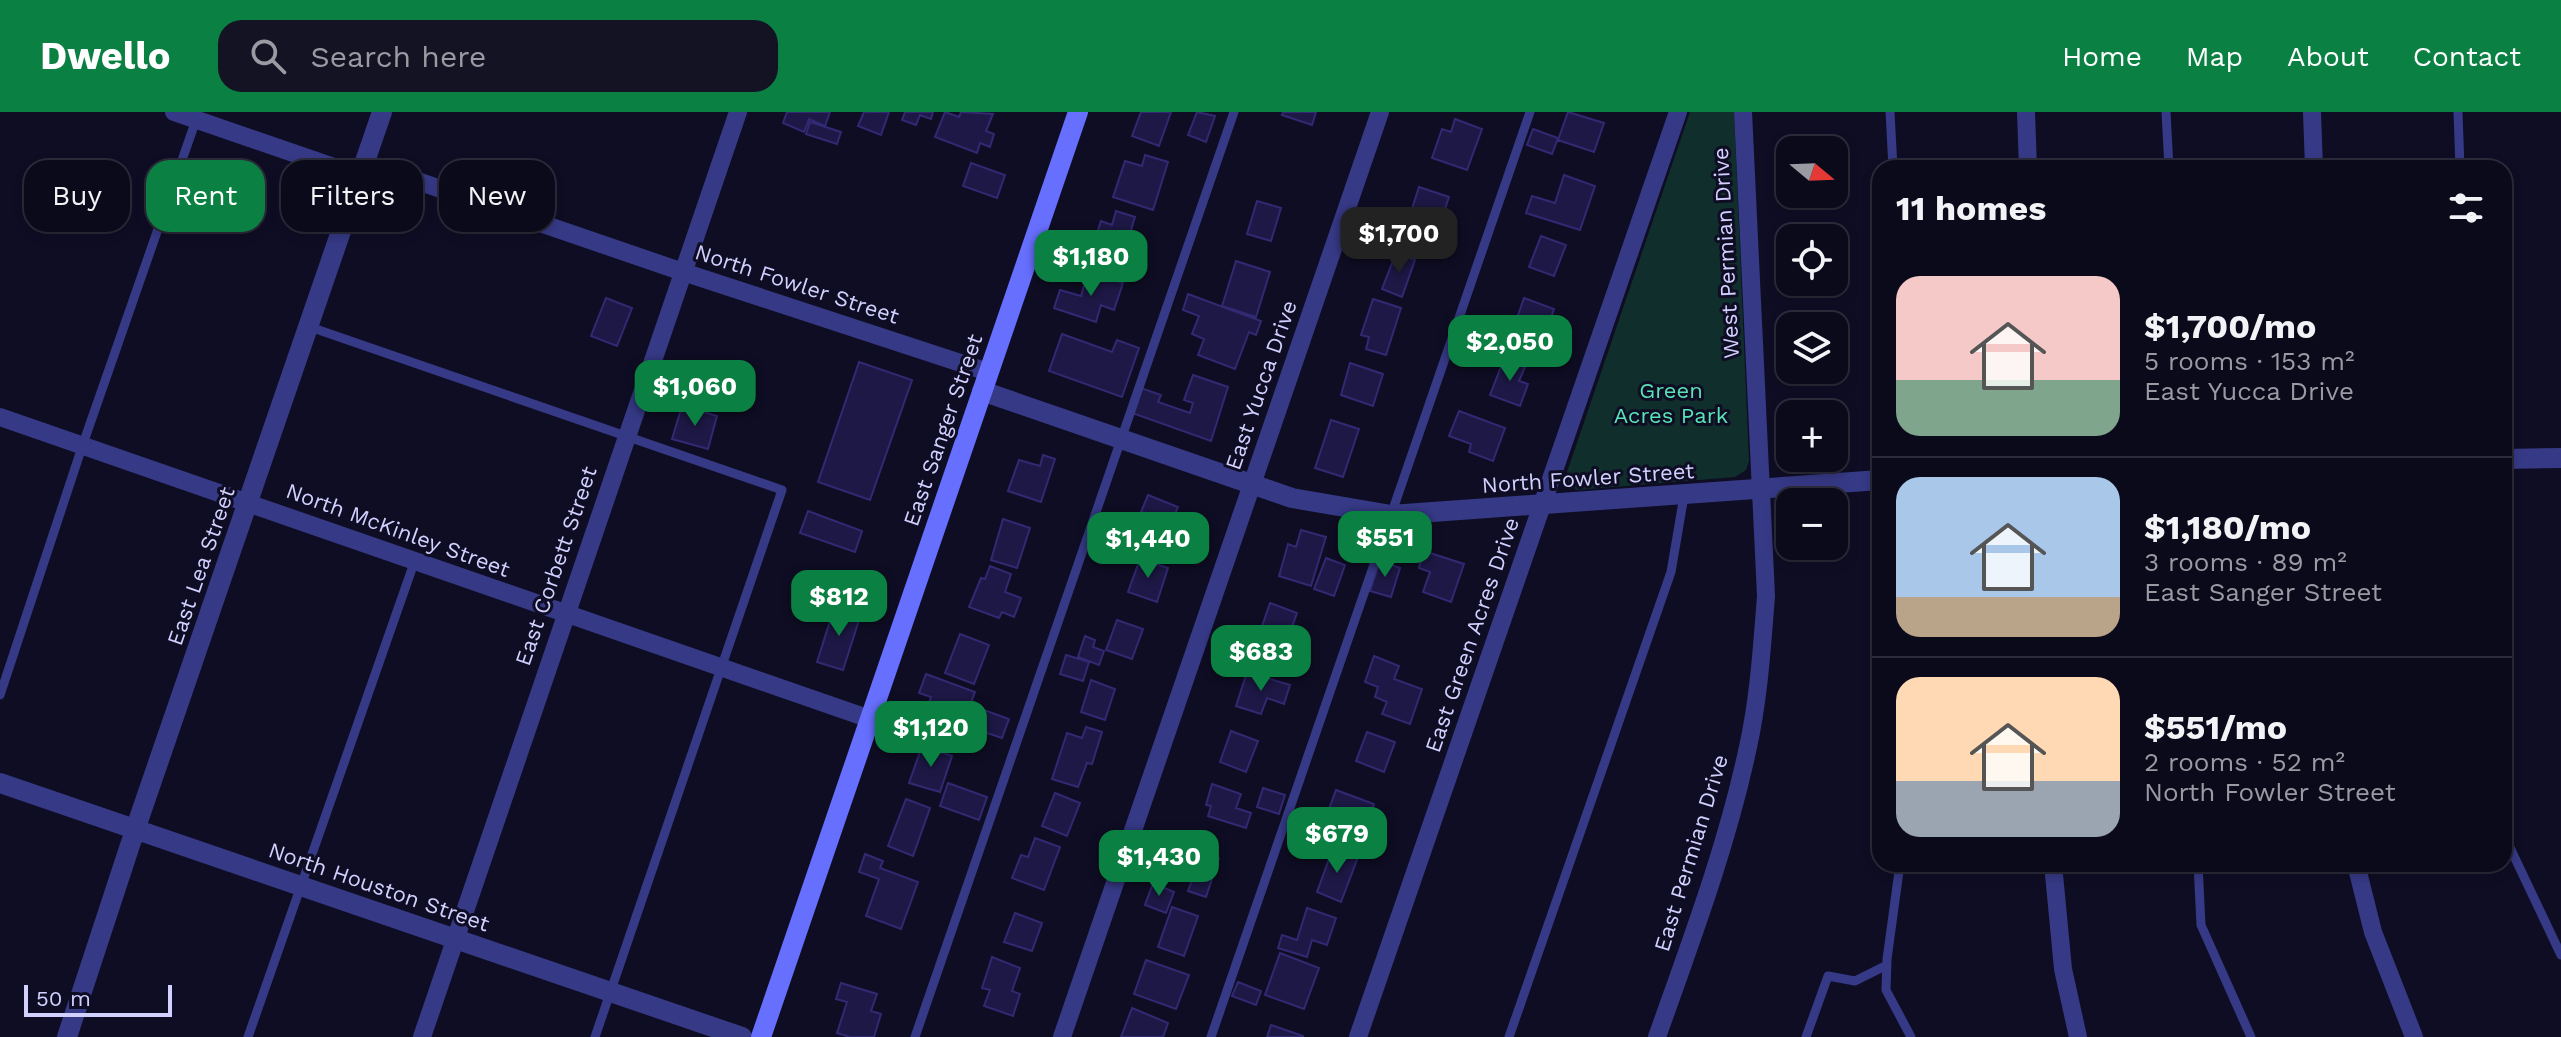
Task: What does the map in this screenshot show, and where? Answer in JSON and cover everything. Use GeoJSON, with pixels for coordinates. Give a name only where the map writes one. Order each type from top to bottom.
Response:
{"type":"FeatureCollection","features":[{"type":"Feature","properties":{"kind":"main road","name":"East Sanger Street"},"geometry":{"type":"LineString","coordinates":[[761,1037],[1078,112]]}},
{"type":"Feature","properties":{"kind":"street","name":"North Fowler Street"},"geometry":{"type":"LineString","coordinates":[[174,112],[198,116],[332,160]]}},
{"type":"Feature","properties":{"kind":"street","name":"East Lea Street"},"geometry":{"type":"LineString","coordinates":[[365,160],[382,112]]}},
{"type":"Feature","properties":{"kind":"street","name":"East Corbett Street"},"geometry":{"type":"LineString","coordinates":[[422,1037],[738,112]]}},
{"type":"Feature","properties":{"kind":"street","name":"East Yucca Drive"},"geometry":{"type":"LineString","coordinates":[[1062,1037],[1380,112]]}},
{"type":"Feature","properties":{"kind":"street","name":"East Green Acres Drive"},"geometry":{"type":"LineString","coordinates":[[1358,1037],[1678,112]]}},
{"type":"Feature","properties":{"kind":"street","name":"West Permian Drive"},"geometry":{"type":"LineString","coordinates":[[1743,112],[1761,488]]}},
{"type":"Feature","properties":{"kind":"street"},"geometry":{"type":"LineString","coordinates":[[2026,112],[2028,160]]}},
{"type":"Feature","properties":{"kind":"street"},"geometry":{"type":"LineString","coordinates":[[2312,112],[2314,160]]}},
{"type":"Feature","properties":{"kind":"street","name":"North Fowler Street"},"geometry":{"type":"LineString","coordinates":[[423,189],[683,272],[985,381],[1122,440],[1292,498],[1391,515],[1872,481]]}},
{"type":"Feature","properties":{"kind":"street","name":"East Lea Street"},"geometry":{"type":"LineString","coordinates":[[67,1037],[135,830],[341,232]]}},
{"type":"Feature","properties":{"kind":"street","name":"North McKinley Street"},"geometry":{"type":"LineString","coordinates":[[0,417],[870,719]]}},
{"type":"Feature","properties":{"kind":"street"},"geometry":{"type":"LineString","coordinates":[[2512,459],[2561,458]]}},
{"type":"Feature","properties":{"kind":"street","name":"East Permian Drive"},"geometry":{"type":"LineString","coordinates":[[1657,1037],[1719,859],[1749,743],[1766,596],[1761,488]]}},
{"type":"Feature","properties":{"kind":"street","name":"North Houston Street"},"geometry":{"type":"LineString","coordinates":[[0,783],[742,1037]]}},
{"type":"Feature","properties":{"kind":"street"},"geometry":{"type":"LineString","coordinates":[[2054,872],[2063,969],[2078,1037]]}},
{"type":"Feature","properties":{"kind":"street"},"geometry":{"type":"LineString","coordinates":[[2358,872],[2373,932],[2414,1037]]}},
{"type":"Feature","properties":{"kind":"lane"},"geometry":{"type":"LineString","coordinates":[[915,1037],[1234,112]]}},
{"type":"Feature","properties":{"kind":"lane"},"geometry":{"type":"LineString","coordinates":[[1211,1037],[1530,112]]}},
{"type":"Feature","properties":{"kind":"lane"},"geometry":{"type":"LineString","coordinates":[[1890,112],[1893,160]]}},
{"type":"Feature","properties":{"kind":"lane"},"geometry":{"type":"LineString","coordinates":[[2166,112],[2169,160]]}},
{"type":"Feature","properties":{"kind":"lane"},"geometry":{"type":"LineString","coordinates":[[2458,112],[2460,160]]}},
{"type":"Feature","properties":{"kind":"lane"},"geometry":{"type":"LineString","coordinates":[[0,695],[83,444],[198,116]]}},
{"type":"Feature","properties":{"kind":"lane"},"geometry":{"type":"LineString","coordinates":[[310,327],[782,490],[595,1037]]}},
{"type":"Feature","properties":{"kind":"lane"},"geometry":{"type":"LineString","coordinates":[[1509,1037],[1671,572],[1684,496]]}},
{"type":"Feature","properties":{"kind":"lane"},"geometry":{"type":"LineString","coordinates":[[248,1037],[414,563]]}},
{"type":"Feature","properties":{"kind":"lane"},"geometry":{"type":"LineString","coordinates":[[2512,852],[2561,955]]}},
{"type":"Feature","properties":{"kind":"lane"},"geometry":{"type":"LineString","coordinates":[[1899,872],[1886,990],[1911,1037]]}},
{"type":"Feature","properties":{"kind":"lane"},"geometry":{"type":"LineString","coordinates":[[2198,872],[2201,925],[2251,1037]]}},
{"type":"Feature","properties":{"kind":"lane"},"geometry":{"type":"LineString","coordinates":[[1806,1037],[1828,976],[1855,981],[1887,965]]}},
{"type":"Feature","properties":{"kind":"green space","name":"Green Acres Park"},"geometry":{"type":"Polygon","coordinates":[[[1690,112],[1734,112],[1749,461],[1746,470],[1735,477],[1577,490],[1569,485],[1566,475],[1690,112]]]}},
{"type":"Feature","properties":{"kind":"building"},"geometry":{"type":"Polygon","coordinates":[[[787,112],[830,112],[825,126],[809,119],[804,132],[783,123],[787,112]]]}},
{"type":"Feature","properties":{"kind":"building"},"geometry":{"type":"Polygon","coordinates":[[[864,112],[889,112],[881,135],[858,126],[864,112]]]}},
{"type":"Feature","properties":{"kind":"building"},"geometry":{"type":"Polygon","coordinates":[[[905,112],[933,112],[931,119],[920,115],[916,125],[902,120],[905,112]]]}},
{"type":"Feature","properties":{"kind":"building"},"geometry":{"type":"Polygon","coordinates":[[[945,112],[959,117],[961,112],[993,114],[986,131],[994,134],[990,147],[980,143],[977,153],[935,137],[945,112]]]}},
{"type":"Feature","properties":{"kind":"building"},"geometry":{"type":"Polygon","coordinates":[[[1141,112],[1171,112],[1159,146],[1132,136],[1141,112]]]}},
{"type":"Feature","properties":{"kind":"building"},"geometry":{"type":"Polygon","coordinates":[[[1197,112],[1215,116],[1206,142],[1188,135],[1197,112]]]}},
{"type":"Feature","properties":{"kind":"building"},"geometry":{"type":"Polygon","coordinates":[[[1283,112],[1316,112],[1312,125],[1282,115],[1283,112]]]}},
{"type":"Feature","properties":{"kind":"building"},"geometry":{"type":"Polygon","coordinates":[[[1568,112],[1604,123],[1594,152],[1558,140],[1568,112]]]}},
{"type":"Feature","properties":{"kind":"building"},"geometry":{"type":"Polygon","coordinates":[[[1455,119],[1482,129],[1467,170],[1432,158],[1442,129],[1451,132],[1455,119]]]}},
{"type":"Feature","properties":{"kind":"building"},"geometry":{"type":"Polygon","coordinates":[[[810,122],[841,132],[837,144],[806,134],[810,122]]]}},
{"type":"Feature","properties":{"kind":"building"},"geometry":{"type":"Polygon","coordinates":[[[1533,129],[1558,138],[1552,154],[1527,145],[1533,129]]]}},
{"type":"Feature","properties":{"kind":"building"},"geometry":{"type":"Polygon","coordinates":[[[1145,155],[1168,162],[1153,210],[1113,197],[1125,161],[1142,166],[1145,155]]]}},
{"type":"Feature","properties":{"kind":"building"},"geometry":{"type":"Polygon","coordinates":[[[971,163],[1005,175],[997,198],[963,186],[971,163]]]}},
{"type":"Feature","properties":{"kind":"building"},"geometry":{"type":"Polygon","coordinates":[[[1564,175],[1595,186],[1580,230],[1526,213],[1532,196],[1555,203],[1564,175]]]}},
{"type":"Feature","properties":{"kind":"building"},"geometry":{"type":"Polygon","coordinates":[[[1419,187],[1449,197],[1439,227],[1426,223],[1424,230],[1407,224],[1419,187]]]}},
{"type":"Feature","properties":{"kind":"building"},"geometry":{"type":"Polygon","coordinates":[[[1257,201],[1281,208],[1271,241],[1247,234],[1257,201]]]}},
{"type":"Feature","properties":{"kind":"building"},"geometry":{"type":"Polygon","coordinates":[[[1116,211],[1135,217],[1123,256],[1129,258],[1124,273],[1098,264],[1102,252],[1092,248],[1101,221],[1112,225],[1116,211]]]}},
{"type":"Feature","properties":{"kind":"building"},"geometry":{"type":"Polygon","coordinates":[[[1541,236],[1566,245],[1554,276],[1529,267],[1541,236]]]}},
{"type":"Feature","properties":{"kind":"building"},"geometry":{"type":"Polygon","coordinates":[[[1396,253],[1415,260],[1402,297],[1382,289],[1396,253]]]}},
{"type":"Feature","properties":{"kind":"building"},"geometry":{"type":"Polygon","coordinates":[[[1236,261],[1270,272],[1256,317],[1222,306],[1236,261]]]}},
{"type":"Feature","properties":{"kind":"building"},"geometry":{"type":"Polygon","coordinates":[[[1088,272],[1123,283],[1114,310],[1101,305],[1096,322],[1054,308],[1060,290],[1081,296],[1088,272]]]}},
{"type":"Feature","properties":{"kind":"building"},"geometry":{"type":"Polygon","coordinates":[[[1188,294],[1261,321],[1256,335],[1249,332],[1235,369],[1198,355],[1204,339],[1192,334],[1199,316],[1183,310],[1188,294]]]}},
{"type":"Feature","properties":{"kind":"building"},"geometry":{"type":"Polygon","coordinates":[[[606,298],[632,308],[617,346],[591,336],[606,298]]]}},
{"type":"Feature","properties":{"kind":"building"},"geometry":{"type":"Polygon","coordinates":[[[1524,298],[1554,309],[1544,337],[1526,331],[1522,341],[1498,332],[1504,316],[1516,321],[1524,298]]]}},
{"type":"Feature","properties":{"kind":"building"},"geometry":{"type":"Polygon","coordinates":[[[1373,299],[1401,308],[1386,355],[1366,349],[1369,337],[1361,335],[1373,299]]]}},
{"type":"Feature","properties":{"kind":"building"},"geometry":{"type":"Polygon","coordinates":[[[1062,334],[1112,352],[1117,340],[1139,348],[1122,397],[1049,371],[1062,334]]]}},
{"type":"Feature","properties":{"kind":"building"},"geometry":{"type":"Polygon","coordinates":[[[1504,359],[1525,367],[1519,381],[1528,384],[1520,406],[1490,395],[1504,359]]]}},
{"type":"Feature","properties":{"kind":"building"},"geometry":{"type":"Polygon","coordinates":[[[859,362],[912,380],[870,500],[818,482],[859,362]]]}},
{"type":"Feature","properties":{"kind":"building"},"geometry":{"type":"Polygon","coordinates":[[[1350,363],[1383,374],[1373,406],[1341,395],[1350,363]]]}},
{"type":"Feature","properties":{"kind":"building"},"geometry":{"type":"Polygon","coordinates":[[[1193,375],[1228,387],[1211,441],[1132,413],[1141,388],[1161,395],[1158,402],[1190,413],[1193,403],[1184,400],[1193,375]]]}},
{"type":"Feature","properties":{"kind":"building"},"geometry":{"type":"Polygon","coordinates":[[[682,406],[717,416],[708,449],[672,439],[682,406]]]}},
{"type":"Feature","properties":{"kind":"building"},"geometry":{"type":"Polygon","coordinates":[[[1459,411],[1505,428],[1493,461],[1469,452],[1471,444],[1449,436],[1459,411]]]}},
{"type":"Feature","properties":{"kind":"building"},"geometry":{"type":"Polygon","coordinates":[[[1331,420],[1359,429],[1343,477],[1315,468],[1331,420]]]}},
{"type":"Feature","properties":{"kind":"building"},"geometry":{"type":"Polygon","coordinates":[[[1043,455],[1055,459],[1041,502],[1008,491],[1019,460],[1040,466],[1043,455]]]}},
{"type":"Feature","properties":{"kind":"building"},"geometry":{"type":"Polygon","coordinates":[[[1148,495],[1178,507],[1174,516],[1183,519],[1173,545],[1146,535],[1153,516],[1141,512],[1148,495]]]}},
{"type":"Feature","properties":{"kind":"building"},"geometry":{"type":"Polygon","coordinates":[[[808,511],[862,531],[855,552],[800,533],[808,511]]]}},
{"type":"Feature","properties":{"kind":"building"},"geometry":{"type":"Polygon","coordinates":[[[1003,519],[1030,528],[1017,568],[991,560],[1003,519]]]}},
{"type":"Feature","properties":{"kind":"building"},"geometry":{"type":"Polygon","coordinates":[[[1301,530],[1326,537],[1311,586],[1279,576],[1288,544],[1296,547],[1301,530]]]}},
{"type":"Feature","properties":{"kind":"building"},"geometry":{"type":"Polygon","coordinates":[[[1424,551],[1464,564],[1451,602],[1423,592],[1430,572],[1419,568],[1424,551]]]}},
{"type":"Feature","properties":{"kind":"building"},"geometry":{"type":"Polygon","coordinates":[[[1326,558],[1345,565],[1334,596],[1314,589],[1326,558]]]}},
{"type":"Feature","properties":{"kind":"building"},"geometry":{"type":"Polygon","coordinates":[[[1140,559],[1168,568],[1157,602],[1128,592],[1140,559]]]}},
{"type":"Feature","properties":{"kind":"building"},"geometry":{"type":"Polygon","coordinates":[[[1380,561],[1400,568],[1391,597],[1370,591],[1380,561]]]}},
{"type":"Feature","properties":{"kind":"building"},"geometry":{"type":"Polygon","coordinates":[[[990,566],[1011,574],[1005,592],[1021,598],[1014,617],[1002,612],[999,618],[969,607],[981,578],[985,579],[990,566]]]}},
{"type":"Feature","properties":{"kind":"building"},"geometry":{"type":"Polygon","coordinates":[[[1270,603],[1297,613],[1292,627],[1297,629],[1288,652],[1257,641],[1270,603]]]}},
{"type":"Feature","properties":{"kind":"building"},"geometry":{"type":"Polygon","coordinates":[[[835,605],[861,614],[843,670],[817,662],[835,605]]]}},
{"type":"Feature","properties":{"kind":"building"},"geometry":{"type":"Polygon","coordinates":[[[1117,620],[1143,629],[1132,659],[1106,650],[1117,620]]]}},
{"type":"Feature","properties":{"kind":"building"},"geometry":{"type":"Polygon","coordinates":[[[960,634],[989,645],[974,684],[945,673],[960,634]]]}},
{"type":"Feature","properties":{"kind":"building"},"geometry":{"type":"Polygon","coordinates":[[[1085,636],[1095,640],[1093,647],[1104,651],[1099,665],[1078,657],[1085,636]]]}},
{"type":"Feature","properties":{"kind":"building"},"geometry":{"type":"Polygon","coordinates":[[[1066,655],[1089,662],[1083,681],[1060,674],[1066,655]]]}},
{"type":"Feature","properties":{"kind":"building"},"geometry":{"type":"Polygon","coordinates":[[[1374,656],[1399,666],[1394,679],[1422,689],[1410,724],[1382,714],[1387,702],[1375,697],[1378,687],[1365,682],[1374,656]]]}},
{"type":"Feature","properties":{"kind":"building"},"geometry":{"type":"Polygon","coordinates":[[[1247,672],[1290,685],[1284,704],[1267,698],[1261,714],[1236,706],[1247,672]]]}},
{"type":"Feature","properties":{"kind":"building"},"geometry":{"type":"Polygon","coordinates":[[[926,674],[975,692],[970,705],[1009,719],[1002,738],[981,731],[977,742],[922,721],[931,697],[919,693],[926,674]]]}},
{"type":"Feature","properties":{"kind":"building"},"geometry":{"type":"Polygon","coordinates":[[[1091,680],[1115,689],[1105,720],[1081,712],[1091,680]]]}},
{"type":"Feature","properties":{"kind":"building"},"geometry":{"type":"Polygon","coordinates":[[[1086,727],[1102,732],[1092,764],[1087,763],[1078,787],[1052,779],[1067,733],[1082,738],[1086,727]]]}},
{"type":"Feature","properties":{"kind":"building"},"geometry":{"type":"Polygon","coordinates":[[[1231,731],[1258,741],[1246,772],[1220,762],[1231,731]]]}},
{"type":"Feature","properties":{"kind":"building"},"geometry":{"type":"Polygon","coordinates":[[[1367,732],[1395,742],[1384,772],[1356,761],[1367,732]]]}},
{"type":"Feature","properties":{"kind":"building"},"geometry":{"type":"Polygon","coordinates":[[[922,746],[952,756],[940,792],[909,783],[922,746]]]}},
{"type":"Feature","properties":{"kind":"building"},"geometry":{"type":"Polygon","coordinates":[[[948,783],[987,797],[979,820],[940,806],[948,783]]]}},
{"type":"Feature","properties":{"kind":"building"},"geometry":{"type":"Polygon","coordinates":[[[1212,784],[1241,794],[1236,808],[1251,813],[1246,828],[1208,816],[1211,806],[1206,805],[1212,784]]]}},
{"type":"Feature","properties":{"kind":"building"},"geometry":{"type":"Polygon","coordinates":[[[1263,788],[1285,795],[1279,814],[1257,807],[1263,788]]]}},
{"type":"Feature","properties":{"kind":"building"},"geometry":{"type":"Polygon","coordinates":[[[1336,790],[1374,804],[1363,834],[1325,820],[1336,790]]]}},
{"type":"Feature","properties":{"kind":"building"},"geometry":{"type":"Polygon","coordinates":[[[1055,793],[1080,803],[1067,836],[1042,826],[1055,793]]]}},
{"type":"Feature","properties":{"kind":"building"},"geometry":{"type":"Polygon","coordinates":[[[906,799],[930,808],[913,856],[888,846],[906,799]]]}},
{"type":"Feature","properties":{"kind":"building"},"geometry":{"type":"Polygon","coordinates":[[[1035,838],[1060,847],[1044,890],[1012,878],[1021,855],[1028,857],[1035,838]]]}},
{"type":"Feature","properties":{"kind":"building"},"geometry":{"type":"Polygon","coordinates":[[[1192,848],[1219,858],[1206,897],[1188,891],[1193,877],[1183,873],[1192,848]]]}},
{"type":"Feature","properties":{"kind":"building"},"geometry":{"type":"Polygon","coordinates":[[[1333,848],[1358,857],[1341,902],[1317,892],[1333,848]]]}},
{"type":"Feature","properties":{"kind":"building"},"geometry":{"type":"Polygon","coordinates":[[[865,854],[883,861],[880,868],[918,882],[901,929],[866,916],[879,879],[859,872],[865,854]]]}},
{"type":"Feature","properties":{"kind":"building"},"geometry":{"type":"Polygon","coordinates":[[[1153,883],[1174,892],[1166,913],[1145,905],[1153,883]]]}},
{"type":"Feature","properties":{"kind":"building"},"geometry":{"type":"Polygon","coordinates":[[[1172,907],[1198,916],[1184,956],[1158,947],[1172,907]]]}},
{"type":"Feature","properties":{"kind":"building"},"geometry":{"type":"Polygon","coordinates":[[[1307,908],[1336,918],[1327,945],[1312,940],[1307,957],[1278,948],[1282,935],[1297,940],[1307,908]]]}},
{"type":"Feature","properties":{"kind":"building"},"geometry":{"type":"Polygon","coordinates":[[[1015,913],[1042,923],[1032,951],[1004,942],[1015,913]]]}},
{"type":"Feature","properties":{"kind":"building"},"geometry":{"type":"Polygon","coordinates":[[[1280,953],[1319,968],[1304,1009],[1265,995],[1280,953]]]}},
{"type":"Feature","properties":{"kind":"building"},"geometry":{"type":"Polygon","coordinates":[[[992,957],[1020,968],[1012,991],[1020,994],[1013,1016],[984,1006],[990,990],[982,988],[992,957]]]}},
{"type":"Feature","properties":{"kind":"building"},"geometry":{"type":"Polygon","coordinates":[[[1146,960],[1189,975],[1176,1009],[1134,994],[1146,960]]]}},
{"type":"Feature","properties":{"kind":"building"},"geometry":{"type":"Polygon","coordinates":[[[1238,982],[1261,991],[1256,1005],[1232,996],[1238,982]]]}},
{"type":"Feature","properties":{"kind":"building"},"geometry":{"type":"Polygon","coordinates":[[[841,983],[877,994],[871,1011],[881,1014],[874,1037],[850,1037],[837,1033],[847,1002],[836,999],[841,983]]]}},
{"type":"Feature","properties":{"kind":"building"},"geometry":{"type":"Polygon","coordinates":[[[1132,1008],[1168,1023],[1163,1037],[1121,1037],[1132,1008]]]}},
{"type":"Feature","properties":{"kind":"building"},"geometry":{"type":"Polygon","coordinates":[[[1271,1025],[1303,1036],[1303,1037],[1267,1037],[1271,1025]]]}}]}
